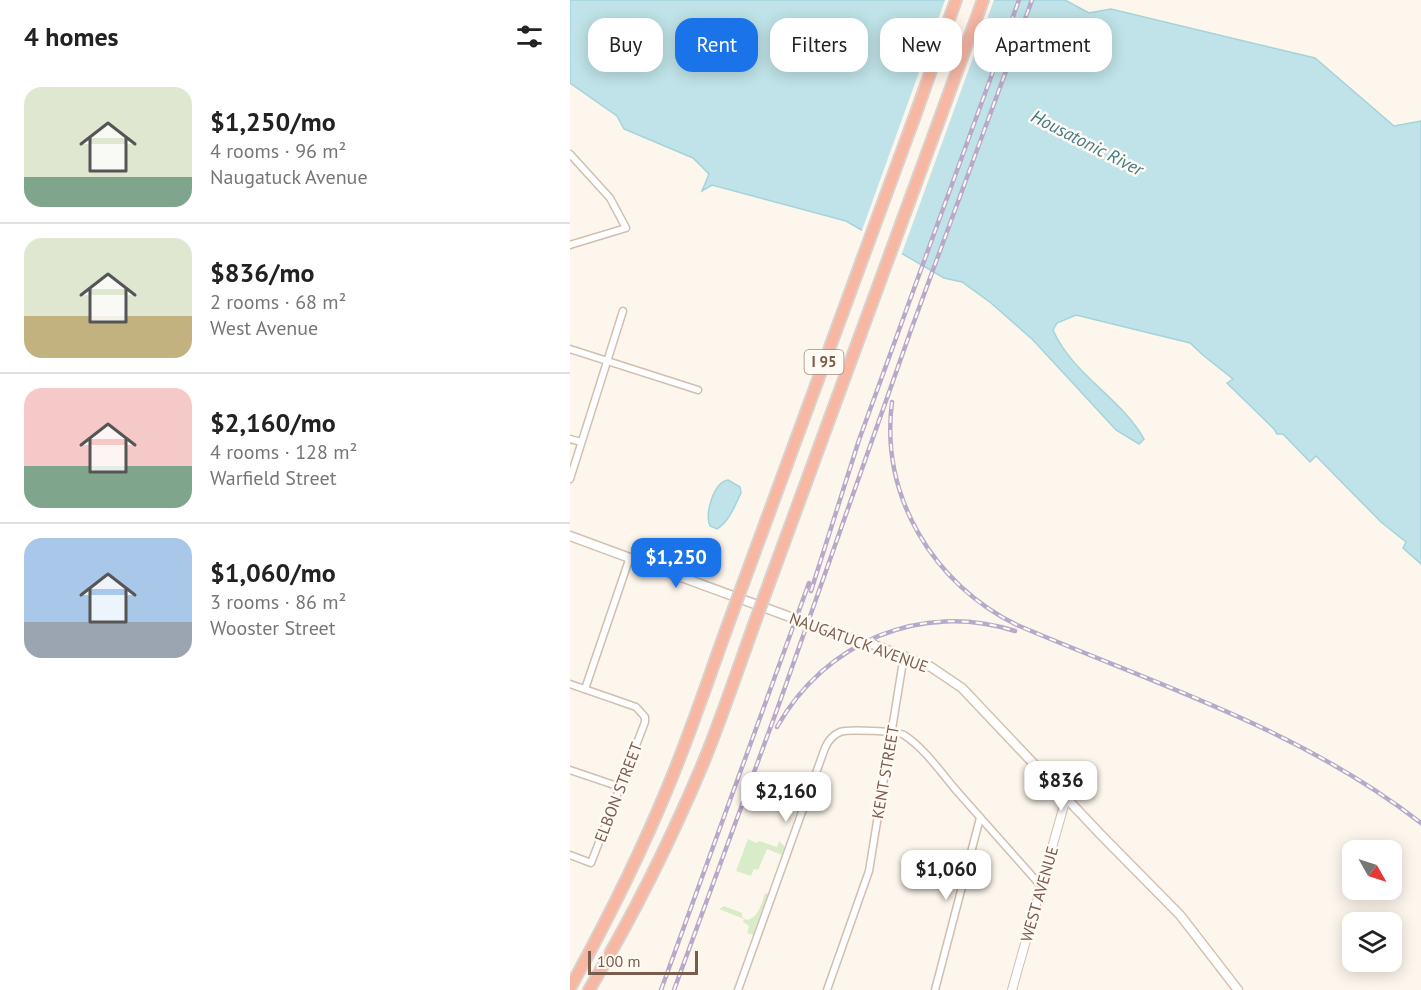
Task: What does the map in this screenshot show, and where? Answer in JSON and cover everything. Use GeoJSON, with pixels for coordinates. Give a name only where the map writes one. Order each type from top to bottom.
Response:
{"type":"FeatureCollection","features":[{"type":"Feature","properties":{"kind":"highway","name":"I 95"},"geometry":{"type":"LineString","coordinates":[[570,988],[619,895],[659,807],[956,0]]}},
{"type":"Feature","properties":{"kind":"highway","name":"I 95"},"geometry":{"type":"LineString","coordinates":[[590,990],[631,918],[680,816],[713,737],[983,0]]}},
{"type":"Feature","properties":{"kind":"main road","name":"NAUGATUCK AVENUE"},"geometry":{"type":"LineString","coordinates":[[570,536],[790,617],[874,645],[942,672],[962,688],[1180,915],[1238,990]]}},
{"type":"Feature","properties":{"kind":"street"},"geometry":{"type":"LineString","coordinates":[[570,154],[610,198],[626,228],[570,245]]}},
{"type":"Feature","properties":{"kind":"street"},"geometry":{"type":"LineString","coordinates":[[570,479],[623,311]]}},
{"type":"Feature","properties":{"kind":"street"},"geometry":{"type":"LineString","coordinates":[[570,349],[698,390]]}},
{"type":"Feature","properties":{"kind":"street"},"geometry":{"type":"LineString","coordinates":[[570,439],[581,442]]}},
{"type":"Feature","properties":{"kind":"street"},"geometry":{"type":"LineString","coordinates":[[570,684],[585,689],[630,557]]}},
{"type":"Feature","properties":{"kind":"street","name":"KENT STREET"},"geometry":{"type":"LineString","coordinates":[[827,990],[868,871],[904,656]]}},
{"type":"Feature","properties":{"kind":"street","name":"ELBON STREET"},"geometry":{"type":"LineString","coordinates":[[570,855],[591,863],[645,722],[643,713],[636,707],[585,689]]}},
{"type":"Feature","properties":{"kind":"street"},"geometry":{"type":"LineString","coordinates":[[738,990],[828,743],[834,735],[844,730],[892,731],[903,734],[932,762],[1041,886]]}},
{"type":"Feature","properties":{"kind":"street"},"geometry":{"type":"LineString","coordinates":[[570,770],[620,787]]}},
{"type":"Feature","properties":{"kind":"street","name":"WEST AVENUE"},"geometry":{"type":"LineString","coordinates":[[1012,990],[1066,798]]}},
{"type":"Feature","properties":{"kind":"street"},"geometry":{"type":"LineString","coordinates":[[934,990],[980,818]]}},
{"type":"Feature","properties":{"kind":"green space"},"geometry":{"type":"Polygon","coordinates":[[[748,839],[777,847],[779,841],[785,847],[782,855],[767,849],[758,870],[754,869],[751,876],[736,871],[748,839]]]}},
{"type":"Feature","properties":{"kind":"green space"},"geometry":{"type":"Polygon","coordinates":[[[765,893],[768,894],[753,935],[747,933],[749,926],[743,922],[744,919],[719,909],[724,906],[742,913],[742,917],[747,920],[757,913],[765,893]]]}},
{"type":"Feature","properties":{"kind":"water","name":"Housatonic River"},"geometry":{"type":"Polygon","coordinates":[[[570,0],[1065,0],[1089,13],[1111,9],[1315,58],[1394,126],[1421,121],[1421,564],[1403,548],[1406,542],[1381,522],[1316,456],[1310,462],[1283,434],[1277,434],[1227,383],[1233,379],[1190,343],[1076,315],[1057,323],[1053,330],[1061,346],[1072,360],[1134,424],[1144,439],[1139,444],[1116,430],[1033,340],[991,303],[962,282],[944,278],[846,221],[712,185],[702,191],[709,174],[693,158],[624,129],[617,116],[570,83],[570,0]]]}},
{"type":"Feature","properties":{"kind":"water"},"geometry":{"type":"Polygon","coordinates":[[[728,480],[740,487],[741,493],[728,518],[717,529],[710,526],[708,521],[709,507],[718,486],[728,480]]]}},
{"type":"Feature","properties":{"kind":"pier"},"geometry":{"type":"Polygon","coordinates":[[[945,0],[994,0],[987,18],[974,18],[974,55],[901,256],[861,233],[919,72],[962,72],[962,18],[939,18],[945,0]]]}},
{"type":"Feature","properties":{"kind":"railway"},"geometry":{"type":"LineString","coordinates":[[811,591],[859,440],[1019,0]]}},
{"type":"Feature","properties":{"kind":"railway"},"geometry":{"type":"LineString","coordinates":[[674,990],[1032,0]]}},
{"type":"Feature","properties":{"kind":"railway"},"geometry":{"type":"LineString","coordinates":[[892,402],[890,437],[895,471],[904,503],[918,533],[937,561],[960,586],[987,608],[1017,625],[1174,689],[1276,734],[1326,760],[1421,823]]}},
{"type":"Feature","properties":{"kind":"railway"},"geometry":{"type":"LineString","coordinates":[[661,990],[809,583]]}},
{"type":"Feature","properties":{"kind":"railway"},"geometry":{"type":"LineString","coordinates":[[777,727],[797,697],[821,672],[849,651],[879,636],[911,626],[945,621],[980,623],[1015,631]]}}]}
